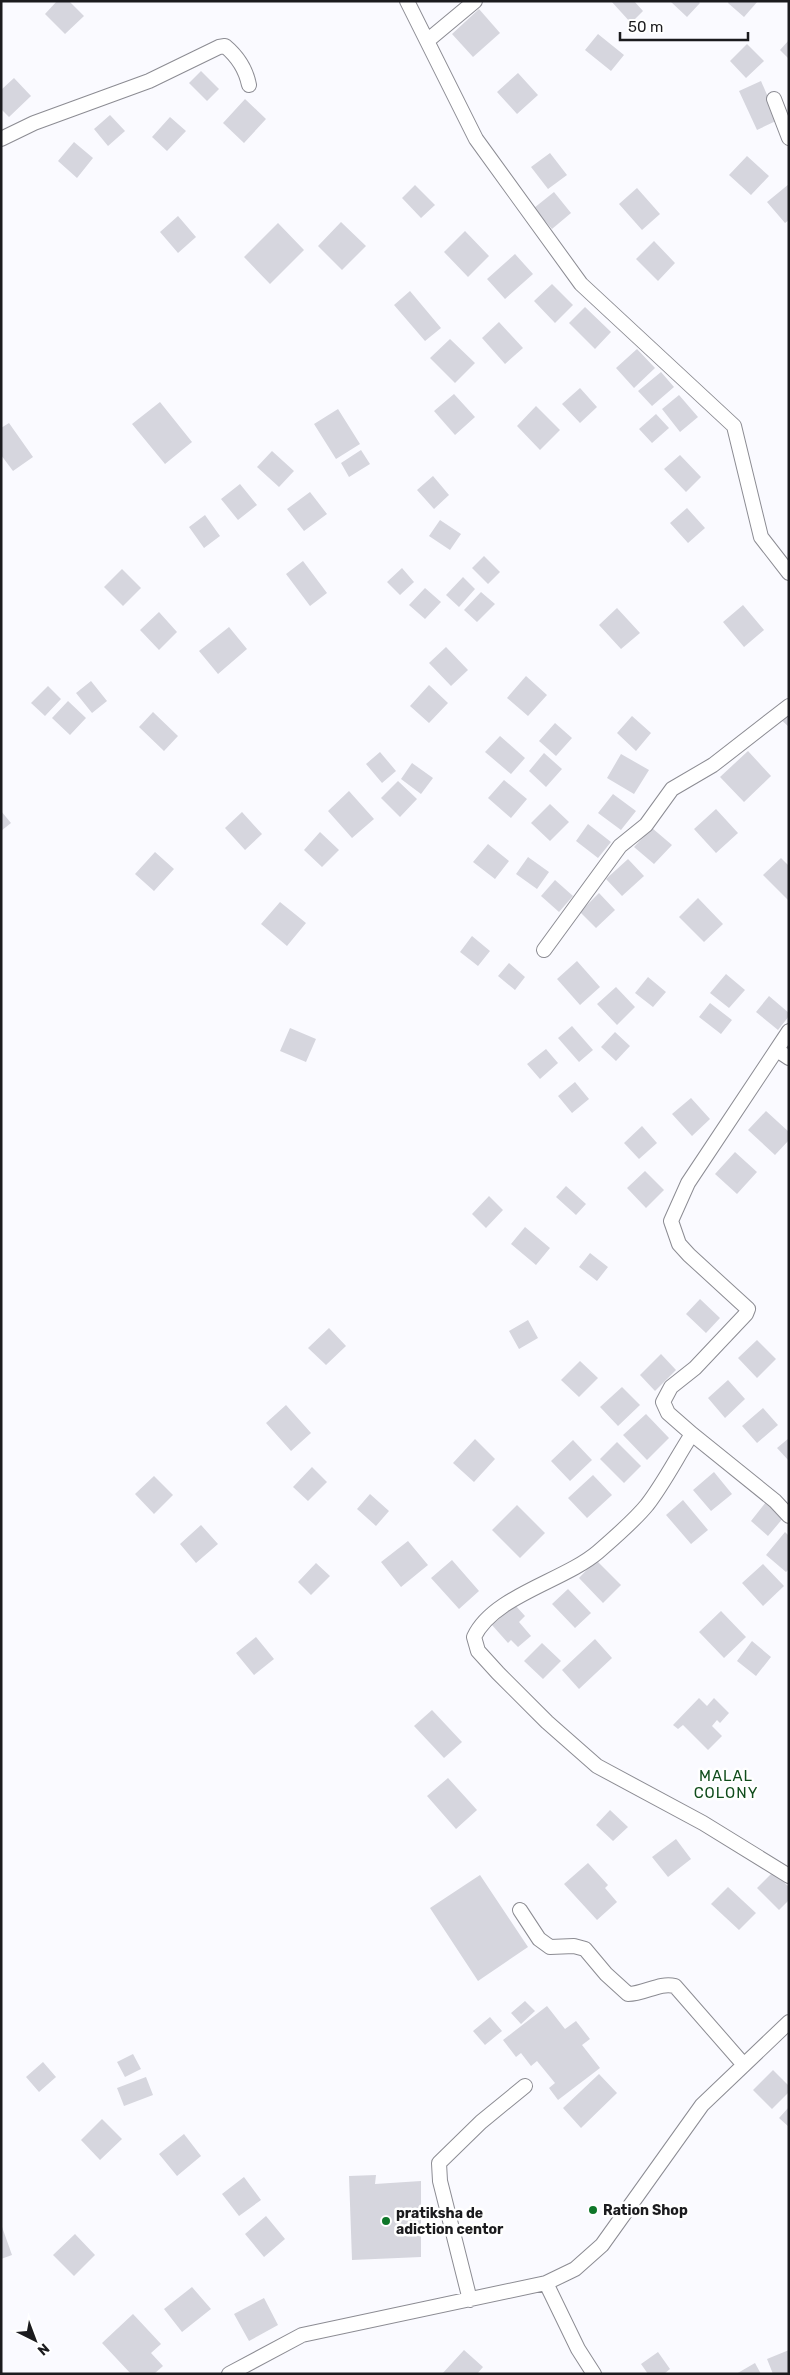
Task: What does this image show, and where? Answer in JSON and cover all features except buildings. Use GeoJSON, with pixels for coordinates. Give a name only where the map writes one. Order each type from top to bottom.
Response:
{"type":"FeatureCollection","features":[{"type":"Feature","properties":{"kind":"street"},"geometry":{"type":"LineString","coordinates":[[407,1],[476,139],[582,284],[734,426],[761,537],[789,573]]}},
{"type":"Feature","properties":{"kind":"street"},"geometry":{"type":"LineString","coordinates":[[427,41],[474,1]]}},
{"type":"Feature","properties":{"kind":"street"},"geometry":{"type":"LineString","coordinates":[[1,139],[34,123],[149,81],[219,47],[225,46],[232,51],[242,66],[249,84]]}},
{"type":"Feature","properties":{"kind":"street"},"geometry":{"type":"LineString","coordinates":[[774,99],[789,138]]}},
{"type":"Feature","properties":{"kind":"street"},"geometry":{"type":"LineString","coordinates":[[544,950],[620,846],[646,825],[672,789],[713,765],[789,706]]}},
{"type":"Feature","properties":{"kind":"street"},"geometry":{"type":"LineString","coordinates":[[789,1031],[688,1183],[671,1221],[679,1244],[689,1256],[748,1309],[746,1314],[712,1351],[671,1387],[663,1402],[668,1413],[775,1501],[789,1516]]}},
{"type":"Feature","properties":{"kind":"street"},"geometry":{"type":"LineString","coordinates":[[777,1050],[789,1058]]}},
{"type":"Feature","properties":{"kind":"street"},"geometry":{"type":"LineString","coordinates":[[692,1434],[646,1505],[596,1554],[536,1589],[503,1605],[479,1626],[474,1637],[478,1652],[498,1673],[547,1722],[597,1766],[703,1823],[789,1876]]}},
{"type":"Feature","properties":{"kind":"street"},"geometry":{"type":"LineString","coordinates":[[520,1910],[539,1939],[550,1947],[574,1946],[585,1950],[606,1974],[628,1994],[640,1994],[666,1984],[675,1986],[744,2065]]}},
{"type":"Feature","properties":{"kind":"street"},"geometry":{"type":"LineString","coordinates":[[229,2374],[302,2335],[546,2283],[575,2269],[602,2245],[702,2105],[789,2022]]}},
{"type":"Feature","properties":{"kind":"street"},"geometry":{"type":"LineString","coordinates":[[470,2300],[440,2181],[439,2163],[481,2122],[525,2086]]}},
{"type":"Feature","properties":{"kind":"street"},"geometry":{"type":"LineString","coordinates":[[546,2283],[578,2349],[594,2374]]}},
{"type":"Feature","properties":{"kind":"place","name":"Ration Shop"},"geometry":{"type":"Point","coordinates":[593,2210]}},
{"type":"Feature","properties":{"kind":"place","name":"pratiksha de adiction centor"},"geometry":{"type":"Point","coordinates":[386,2221]}},
{"type":"Feature","properties":{"kind":"district","name":"MALAL COLONY"},"geometry":{"type":"Point","coordinates":[726,1784]}}]}
